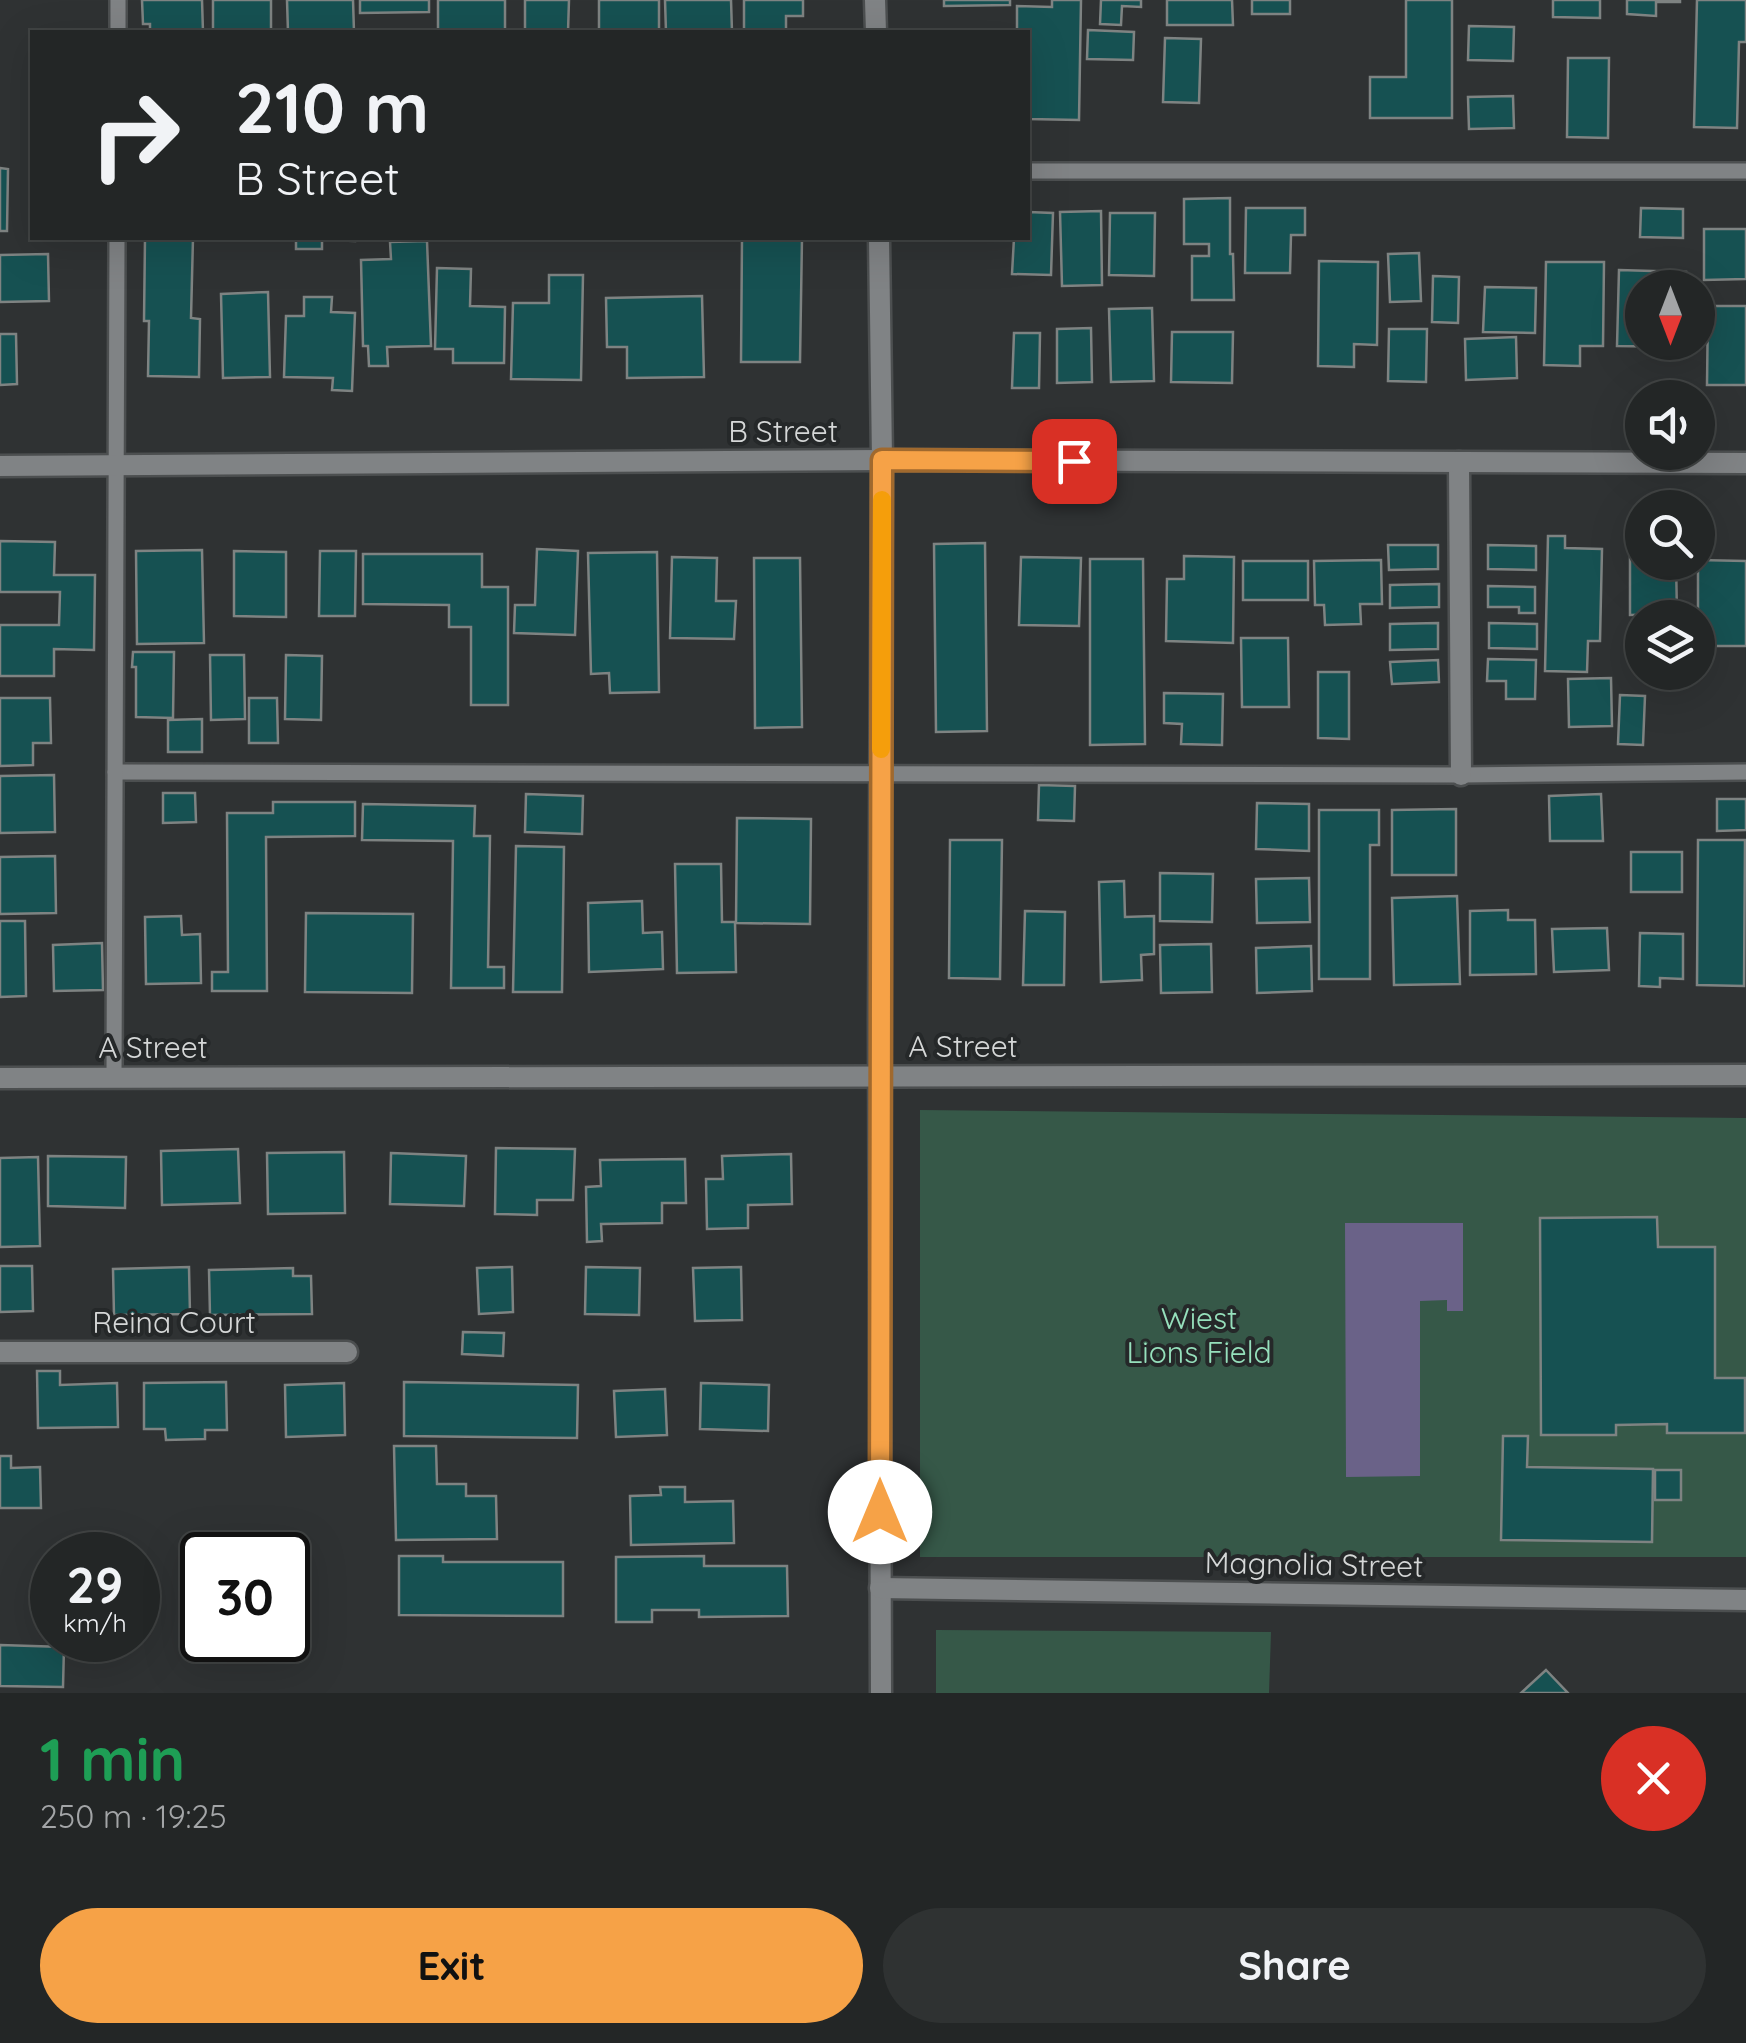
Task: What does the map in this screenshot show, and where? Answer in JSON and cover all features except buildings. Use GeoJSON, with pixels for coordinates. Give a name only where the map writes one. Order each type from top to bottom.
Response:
{"type":"FeatureCollection","features":[{"type":"Feature","properties":{"kind":"street"},"geometry":{"type":"LineString","coordinates":[[876,0],[876,30]]}},
{"type":"Feature","properties":{"kind":"street"},"geometry":{"type":"LineString","coordinates":[[879,240],[881,1693]]}},
{"type":"Feature","properties":{"kind":"street","name":"B Street"},"geometry":{"type":"LineString","coordinates":[[0,466],[882,460],[1746,463]]}},
{"type":"Feature","properties":{"kind":"street"},"geometry":{"type":"LineString","coordinates":[[1459,462],[1461,775]]}},
{"type":"Feature","properties":{"kind":"street","name":"A Street"},"geometry":{"type":"LineString","coordinates":[[0,1078],[1746,1075]]}},
{"type":"Feature","properties":{"kind":"street","name":"Reina Court"},"geometry":{"type":"LineString","coordinates":[[0,1352],[347,1352]]}},
{"type":"Feature","properties":{"kind":"street","name":"Magnolia Street"},"geometry":{"type":"LineString","coordinates":[[880,1588],[1746,1600]]}},
{"type":"Feature","properties":{"kind":"lane"},"geometry":{"type":"LineString","coordinates":[[118,0],[118,30]]}},
{"type":"Feature","properties":{"kind":"lane"},"geometry":{"type":"LineString","coordinates":[[1030,171],[1746,171]]}},
{"type":"Feature","properties":{"kind":"lane"},"geometry":{"type":"LineString","coordinates":[[114,1078],[117,240]]}},
{"type":"Feature","properties":{"kind":"lane"},"geometry":{"type":"LineString","coordinates":[[115,772],[1746,772]]}},
{"type":"Feature","properties":{"kind":"green space","name":"Wiest Lions Field"},"geometry":{"type":"Polygon","coordinates":[[[920,1110],[1746,1118],[1746,1557],[920,1557],[920,1110]]]}},
{"type":"Feature","properties":{"kind":"green space"},"geometry":{"type":"Polygon","coordinates":[[[936,1630],[1271,1632],[1269,1693],[936,1693],[936,1630]]]}},
{"type":"Feature","properties":{"kind":"shaded area"},"geometry":{"type":"Polygon","coordinates":[[[1345,1223],[1463,1223],[1463,1311],[1447,1311],[1447,1300],[1420,1301],[1420,1476],[1346,1477],[1345,1223]]]}},
{"type":"Feature","properties":{"kind":"slow traffic"},"geometry":{"type":"LineString","coordinates":[[881,749],[882,500]]}},
{"type":"Feature","properties":{"kind":"route"},"geometry":{"type":"LineString","coordinates":[[880,1512],[882,460],[1074,461]]}}]}
